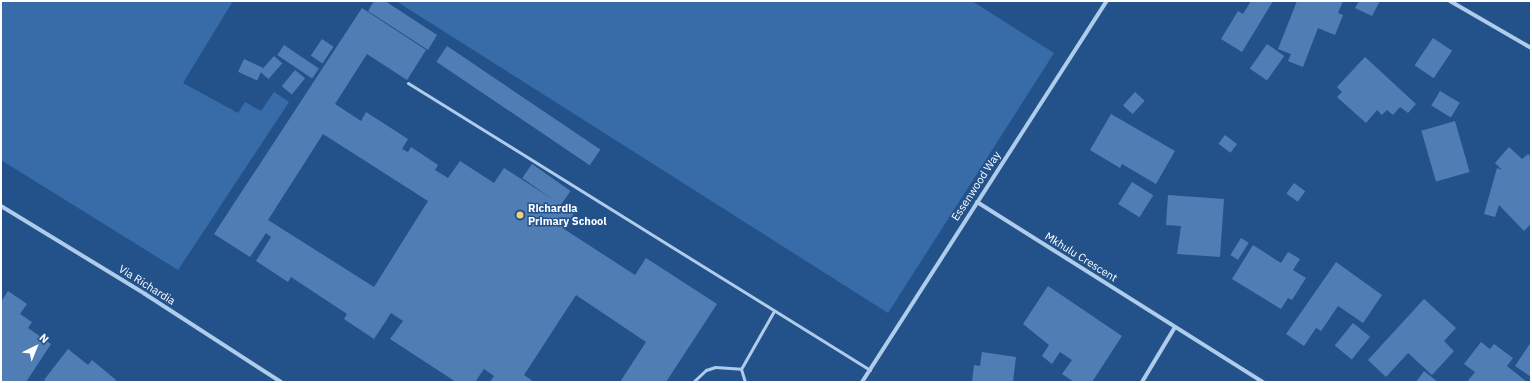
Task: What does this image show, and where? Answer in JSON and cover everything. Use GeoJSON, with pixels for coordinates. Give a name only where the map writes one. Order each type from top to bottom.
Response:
{"type":"FeatureCollection","features":[{"type":"Feature","properties":{"kind":"street","name":"Essenwood Way"},"geometry":{"type":"LineString","coordinates":[[862,382],[1107,1]]}},
{"type":"Feature","properties":{"kind":"street"},"geometry":{"type":"LineString","coordinates":[[1450,1],[1531,48]]}},
{"type":"Feature","properties":{"kind":"street","name":"Mkhulu Crescent"},"geometry":{"type":"LineString","coordinates":[[977,202],[1263,382]]}},
{"type":"Feature","properties":{"kind":"street","name":"Via Richardia"},"geometry":{"type":"LineString","coordinates":[[1,206],[145,294],[281,382]]}},
{"type":"Feature","properties":{"kind":"street"},"geometry":{"type":"LineString","coordinates":[[1142,382],[1175,327]]}},
{"type":"Feature","properties":{"kind":"lane"},"geometry":{"type":"LineString","coordinates":[[408,83],[870,370]]}},
{"type":"Feature","properties":{"kind":"lane"},"geometry":{"type":"LineString","coordinates":[[745,382],[741,369],[774,311]]}},
{"type":"Feature","properties":{"kind":"lane"},"geometry":{"type":"LineString","coordinates":[[693,382],[706,370],[715,368],[741,369]]}},
{"type":"Feature","properties":{"kind":"shaded area"},"geometry":{"type":"Polygon","coordinates":[[[1,1],[233,1],[183,83],[238,113],[245,102],[261,111],[274,92],[289,102],[178,270],[1,160],[1,1]]]}},
{"type":"Feature","properties":{"kind":"shaded area"},"geometry":{"type":"Polygon","coordinates":[[[396,1],[972,1],[1054,53],[888,313],[396,1]]]}},
{"type":"Feature","properties":{"kind":"building"},"geometry":{"type":"Polygon","coordinates":[[[374,1],[385,1],[437,35],[428,50],[368,11],[374,1]]]}},
{"type":"Feature","properties":{"kind":"building"},"geometry":{"type":"Polygon","coordinates":[[[1251,1],[1273,1],[1242,52],[1221,39],[1238,11],[1243,14],[1251,1]]]}},
{"type":"Feature","properties":{"kind":"building"},"geometry":{"type":"Polygon","coordinates":[[[1297,1],[1343,1],[1338,13],[1343,15],[1335,35],[1318,28],[1303,67],[1288,61],[1291,54],[1278,49],[1297,1]]]}},
{"type":"Feature","properties":{"kind":"building"},"geometry":{"type":"Polygon","coordinates":[[[1359,1],[1380,1],[1372,16],[1355,8],[1359,1]]]}},
{"type":"Feature","properties":{"kind":"building"},"geometry":{"type":"Polygon","coordinates":[[[362,8],[426,50],[407,80],[367,54],[335,104],[361,121],[366,112],[408,139],[402,149],[408,152],[411,147],[438,165],[435,170],[448,178],[460,161],[494,183],[504,168],[574,213],[564,229],[635,275],[646,258],[717,304],[666,382],[620,382],[646,342],[576,295],[524,375],[534,382],[490,382],[494,376],[484,369],[475,382],[456,382],[390,339],[403,321],[391,313],[374,339],[344,319],[347,314],[291,277],[288,282],[256,261],[271,237],[266,233],[250,257],[214,234],[362,8]],[[323,134],[268,220],[374,287],[428,201],[323,134]]]}},
{"type":"Feature","properties":{"kind":"building"},"geometry":{"type":"Polygon","coordinates":[[[1433,38],[1452,51],[1434,78],[1415,65],[1433,38]]]}},
{"type":"Feature","properties":{"kind":"building"},"geometry":{"type":"Polygon","coordinates":[[[322,39],[334,47],[322,63],[311,56],[322,39]]]}},
{"type":"Feature","properties":{"kind":"building"},"geometry":{"type":"Polygon","coordinates":[[[1267,44],[1284,56],[1267,81],[1250,69],[1267,44]]]}},
{"type":"Feature","properties":{"kind":"building"},"geometry":{"type":"Polygon","coordinates":[[[284,45],[319,68],[312,78],[277,55],[284,45]]]}},
{"type":"Feature","properties":{"kind":"building"},"geometry":{"type":"Polygon","coordinates":[[[447,46],[600,149],[590,165],[436,62],[447,46]]]}},
{"type":"Feature","properties":{"kind":"building"},"geometry":{"type":"Polygon","coordinates":[[[274,56],[282,63],[269,79],[260,72],[274,56]]]}},
{"type":"Feature","properties":{"kind":"building"},"geometry":{"type":"Polygon","coordinates":[[[1365,57],[1416,104],[1408,113],[1400,107],[1393,115],[1387,110],[1382,115],[1377,110],[1366,123],[1337,97],[1342,92],[1337,87],[1365,57]]]}},
{"type":"Feature","properties":{"kind":"building"},"geometry":{"type":"Polygon","coordinates":[[[244,59],[263,68],[257,81],[238,72],[244,59]]]}},
{"type":"Feature","properties":{"kind":"building"},"geometry":{"type":"Polygon","coordinates":[[[295,70],[305,78],[292,95],[282,86],[295,70]]]}},
{"type":"Feature","properties":{"kind":"building"},"geometry":{"type":"Polygon","coordinates":[[[1440,91],[1460,103],[1451,117],[1431,106],[1440,91]]]}},
{"type":"Feature","properties":{"kind":"building"},"geometry":{"type":"Polygon","coordinates":[[[1135,92],[1145,101],[1133,114],[1123,105],[1135,92]]]}},
{"type":"Feature","properties":{"kind":"building"},"geometry":{"type":"Polygon","coordinates":[[[1111,114],[1175,151],[1156,184],[1122,164],[1120,168],[1090,150],[1111,114]]]}},
{"type":"Feature","properties":{"kind":"building"},"geometry":{"type":"Polygon","coordinates":[[[1455,121],[1470,172],[1436,182],[1421,131],[1455,121]]]}},
{"type":"Feature","properties":{"kind":"building"},"geometry":{"type":"Polygon","coordinates":[[[1225,135],[1237,144],[1230,153],[1218,144],[1225,135]]]}},
{"type":"Feature","properties":{"kind":"building"},"geometry":{"type":"Polygon","coordinates":[[[1509,147],[1522,159],[1528,154],[1531,157],[1531,224],[1524,231],[1499,205],[1495,217],[1484,214],[1497,168],[1502,170],[1495,163],[1509,147]]]}},
{"type":"Feature","properties":{"kind":"building"},"geometry":{"type":"Polygon","coordinates":[[[532,164],[571,191],[561,205],[522,178],[532,164]]]}},
{"type":"Feature","properties":{"kind":"building"},"geometry":{"type":"Polygon","coordinates":[[[1132,182],[1153,195],[1139,217],[1118,204],[1132,182]]]}},
{"type":"Feature","properties":{"kind":"building"},"geometry":{"type":"Polygon","coordinates":[[[1294,183],[1305,191],[1298,202],[1286,194],[1294,183]]]}},
{"type":"Feature","properties":{"kind":"building"},"geometry":{"type":"Polygon","coordinates":[[[1168,195],[1224,199],[1220,257],[1177,254],[1181,226],[1166,225],[1168,195]]]}},
{"type":"Feature","properties":{"kind":"building"},"geometry":{"type":"Polygon","coordinates":[[[1241,238],[1249,243],[1238,260],[1230,255],[1241,238]]]}},
{"type":"Feature","properties":{"kind":"building"},"geometry":{"type":"Polygon","coordinates":[[[1253,245],[1281,263],[1288,252],[1300,259],[1293,270],[1306,278],[1292,300],[1288,298],[1281,309],[1232,279],[1253,245]]]}},
{"type":"Feature","properties":{"kind":"building"},"geometry":{"type":"Polygon","coordinates":[[[1336,262],[1382,295],[1363,323],[1338,306],[1321,331],[1316,328],[1304,346],[1286,334],[1336,262]]]}},
{"type":"Feature","properties":{"kind":"building"},"geometry":{"type":"Polygon","coordinates":[[[1048,286],[1122,336],[1092,382],[1074,382],[1062,374],[1072,360],[1060,352],[1052,364],[1042,356],[1049,345],[1023,324],[1048,286]]]}},
{"type":"Feature","properties":{"kind":"building"},"geometry":{"type":"Polygon","coordinates":[[[8,291],[27,304],[20,314],[32,322],[28,328],[51,344],[26,382],[1,382],[1,302],[8,291]]]}},
{"type":"Feature","properties":{"kind":"building"},"geometry":{"type":"Polygon","coordinates":[[[1424,299],[1456,328],[1444,341],[1454,351],[1432,375],[1408,353],[1386,377],[1368,360],[1424,299]]]}},
{"type":"Feature","properties":{"kind":"building"},"geometry":{"type":"Polygon","coordinates":[[[1353,323],[1370,337],[1352,359],[1335,346],[1353,323]]]}},
{"type":"Feature","properties":{"kind":"building"},"geometry":{"type":"Polygon","coordinates":[[[1481,342],[1490,349],[1494,344],[1513,358],[1507,366],[1527,382],[1467,382],[1475,372],[1464,364],[1481,342]]]}},
{"type":"Feature","properties":{"kind":"building"},"geometry":{"type":"Polygon","coordinates":[[[1531,342],[1531,377],[1515,366],[1531,342]]]}},
{"type":"Feature","properties":{"kind":"building"},"geometry":{"type":"Polygon","coordinates":[[[68,349],[88,365],[92,360],[116,380],[114,382],[47,382],[44,380],[68,349]]]}},
{"type":"Feature","properties":{"kind":"building"},"geometry":{"type":"Polygon","coordinates":[[[982,352],[1016,357],[1013,382],[972,382],[974,365],[980,366],[982,352]]]}},
{"type":"Feature","properties":{"kind":"building"},"geometry":{"type":"Polygon","coordinates":[[[1424,371],[1438,382],[1416,382],[1424,371]]]}},
{"type":"Feature","properties":{"kind":"place","name":"Richardia Primary School"},"geometry":{"type":"Point","coordinates":[520,215]}}]}
